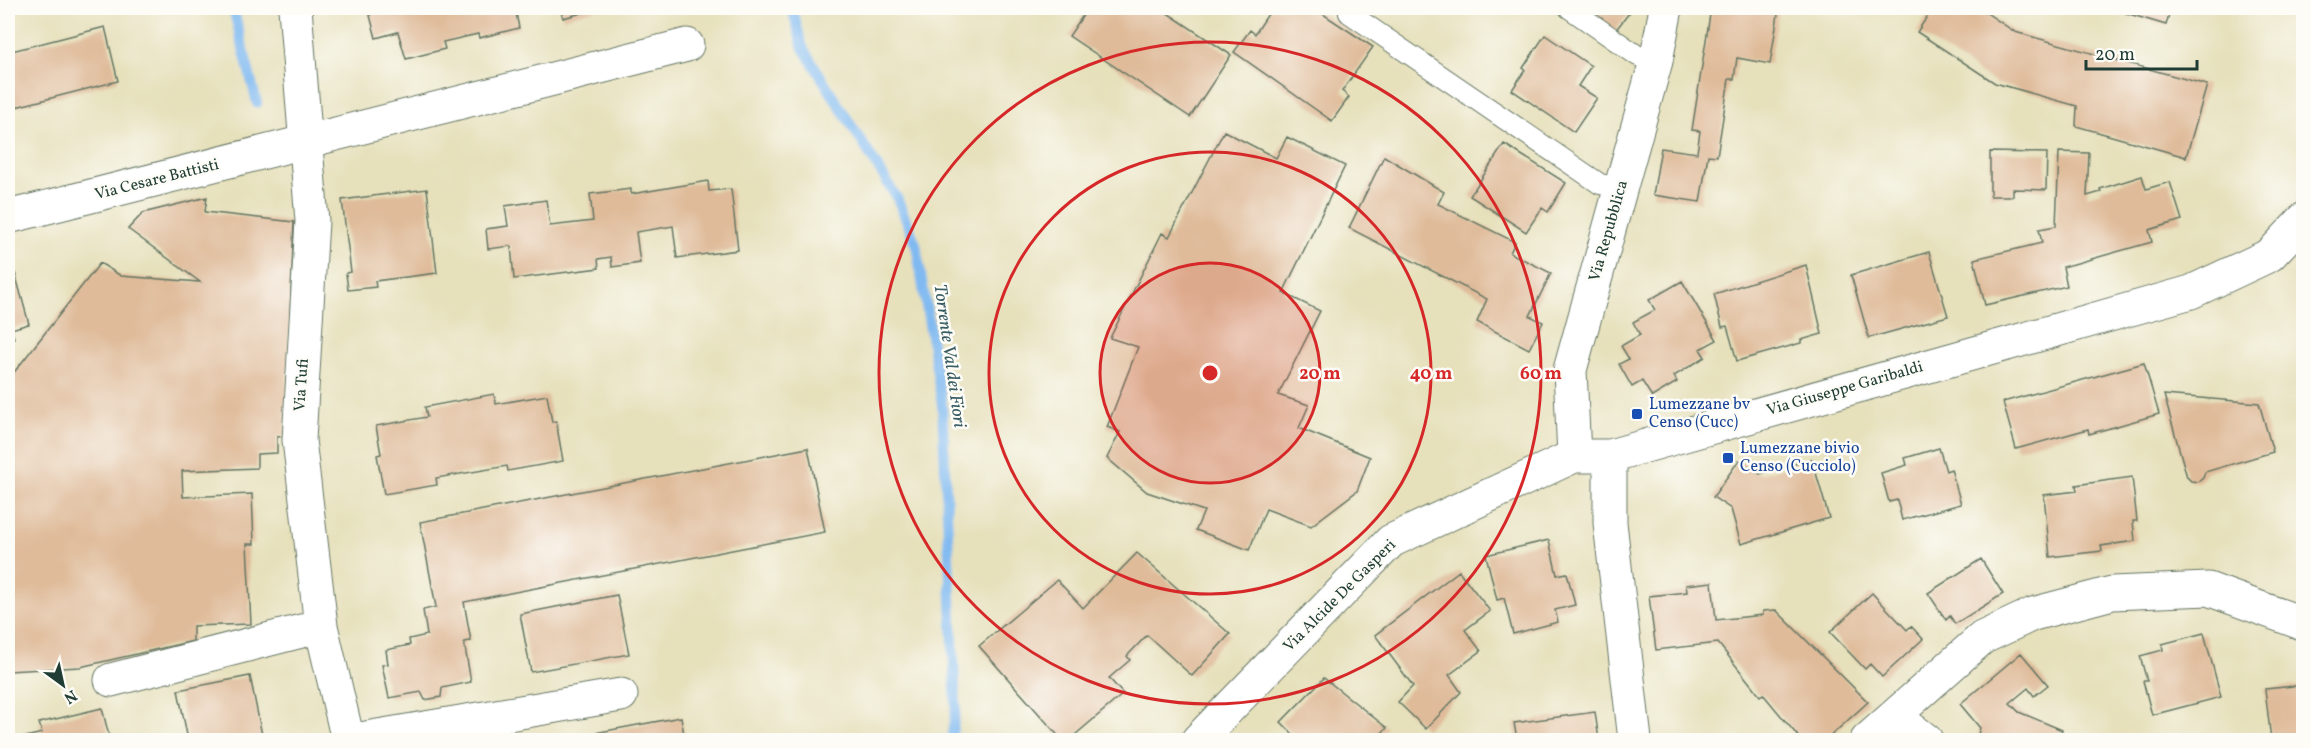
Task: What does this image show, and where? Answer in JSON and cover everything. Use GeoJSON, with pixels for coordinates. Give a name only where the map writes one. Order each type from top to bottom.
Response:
{"type":"FeatureCollection","features":[{"type":"Feature","properties":{"kind":"street","name":"Via Tufi"},"geometry":{"type":"LineString","coordinates":[[295,8],[308,143],[312,221],[299,440],[321,626],[348,741]]}},
{"type":"Feature","properties":{"kind":"street","name":"Via Repubblica"},"geometry":{"type":"LineString","coordinates":[[1574,456],[1570,370],[1656,61],[1665,8]]}},
{"type":"Feature","properties":{"kind":"street"},"geometry":{"type":"LineString","coordinates":[[308,143],[687,45]]}},
{"type":"Feature","properties":{"kind":"street","name":"Via Cesare Battisti"},"geometry":{"type":"LineString","coordinates":[[8,217],[308,143]]}},
{"type":"Feature","properties":{"kind":"street","name":"Via Giuseppe Garibaldi"},"geometry":{"type":"LineString","coordinates":[[1610,456],[2192,292],[2270,255],[2304,219]]}},
{"type":"Feature","properties":{"kind":"street","name":"Via Alcide De Gasperi"},"geometry":{"type":"LineString","coordinates":[[1198,741],[1391,541],[1574,456],[1610,456]]}},
{"type":"Feature","properties":{"kind":"street"},"geometry":{"type":"LineString","coordinates":[[1610,456],[1610,524],[1635,741]]}},
{"type":"Feature","properties":{"kind":"street"},"geometry":{"type":"LineString","coordinates":[[1867,741],[1982,638],[2033,614],[2112,593],[2208,589],[2304,624]]}},
{"type":"Feature","properties":{"kind":"street"},"geometry":{"type":"LineString","coordinates":[[111,681],[321,626]]}},
{"type":"Feature","properties":{"kind":"street"},"geometry":{"type":"LineString","coordinates":[[354,741],[621,695]]}},
{"type":"Feature","properties":{"kind":"street"},"geometry":{"type":"LineString","coordinates":[[1894,717],[1926,741]]}},
{"type":"Feature","properties":{"kind":"lane"},"geometry":{"type":"LineString","coordinates":[[1569,8],[1638,56],[1656,61]]}},
{"type":"Feature","properties":{"kind":"lane"},"geometry":{"type":"LineString","coordinates":[[1349,13],[1600,184],[1621,188]]}},
{"type":"Feature","properties":{"kind":"building"},"geometry":{"type":"Polygon","coordinates":[[[368,8],[534,8],[516,13],[519,28],[479,38],[478,34],[443,42],[445,49],[406,59],[398,32],[376,38],[368,8]]]}},
{"type":"Feature","properties":{"kind":"building"},"geometry":{"type":"Polygon","coordinates":[[[560,8],[601,8],[563,18],[560,8]]]}},
{"type":"Feature","properties":{"kind":"building"},"geometry":{"type":"Polygon","coordinates":[[[1088,8],[1160,8],[1231,55],[1190,117],[1069,36],[1088,8]]]}},
{"type":"Feature","properties":{"kind":"building"},"geometry":{"type":"Polygon","coordinates":[[[1272,8],[1314,8],[1373,47],[1342,91],[1349,97],[1332,121],[1234,52],[1250,30],[1255,34],[1272,8]]]}},
{"type":"Feature","properties":{"kind":"building"},"geometry":{"type":"Polygon","coordinates":[[[1582,8],[1633,8],[1615,31],[1582,8]]]}},
{"type":"Feature","properties":{"kind":"building"},"geometry":{"type":"Polygon","coordinates":[[[1711,8],[1779,8],[1770,64],[1737,58],[1734,79],[1729,79],[1717,156],[1708,155],[1700,202],[1653,195],[1661,148],[1697,153],[1700,131],[1692,130],[1711,8]]]}},
{"type":"Feature","properties":{"kind":"building"},"geometry":{"type":"Polygon","coordinates":[[[1933,8],[1979,8],[2015,32],[2207,85],[2186,157],[2076,126],[2077,106],[1995,83],[1917,32],[1933,8]]]}},
{"type":"Feature","properties":{"kind":"building"},"geometry":{"type":"Polygon","coordinates":[[[2109,8],[2171,8],[2166,25],[2109,8]]]}},
{"type":"Feature","properties":{"kind":"building"},"geometry":{"type":"Polygon","coordinates":[[[105,27],[118,81],[8,109],[8,52],[105,27]]]}},
{"type":"Feature","properties":{"kind":"building"},"geometry":{"type":"Polygon","coordinates":[[[1545,35],[1591,66],[1578,86],[1597,98],[1574,132],[1512,90],[1525,70],[1523,68],[1545,35]]]}},
{"type":"Feature","properties":{"kind":"building"},"geometry":{"type":"Polygon","coordinates":[[[1224,131],[1276,158],[1287,137],[1345,166],[1283,293],[1320,311],[1278,395],[1309,405],[1299,428],[1370,457],[1357,491],[1311,526],[1266,509],[1249,550],[1196,530],[1204,511],[1147,492],[1107,458],[1120,432],[1107,427],[1138,347],[1110,338],[1162,233],[1169,237],[1224,131]]]}},
{"type":"Feature","properties":{"kind":"building"},"geometry":{"type":"Polygon","coordinates":[[[1504,144],[1566,183],[1548,212],[1542,208],[1526,232],[1470,196],[1504,144]]]}},
{"type":"Feature","properties":{"kind":"building"},"geometry":{"type":"Polygon","coordinates":[[[1990,152],[2047,153],[2046,190],[2013,189],[2013,196],[1990,196],[1990,152]]]}},
{"type":"Feature","properties":{"kind":"building"},"geometry":{"type":"Polygon","coordinates":[[[2059,152],[2089,153],[2087,196],[2101,192],[2100,189],[2142,176],[2146,189],[2170,182],[2182,220],[2149,230],[2152,242],[2063,267],[2067,286],[1985,305],[1974,259],[2042,243],[2039,229],[2056,226],[2059,152]]]}},
{"type":"Feature","properties":{"kind":"building"},"geometry":{"type":"Polygon","coordinates":[[[1384,156],[1444,192],[1438,204],[1515,242],[1510,253],[1551,273],[1530,316],[1543,322],[1529,349],[1477,322],[1487,299],[1349,228],[1384,156]]]}},
{"type":"Feature","properties":{"kind":"building"},"geometry":{"type":"Polygon","coordinates":[[[708,181],[709,191],[731,189],[738,250],[677,258],[673,226],[636,232],[640,263],[612,267],[611,257],[598,259],[599,268],[514,279],[511,246],[488,249],[486,229],[508,226],[505,206],[546,200],[550,226],[593,221],[590,194],[631,189],[631,194],[708,181]]]}},
{"type":"Feature","properties":{"kind":"building"},"geometry":{"type":"Polygon","coordinates":[[[427,189],[437,273],[375,281],[376,287],[348,290],[346,273],[351,272],[342,200],[427,189]]]}},
{"type":"Feature","properties":{"kind":"building"},"geometry":{"type":"Polygon","coordinates":[[[207,197],[205,212],[294,222],[285,436],[277,437],[277,453],[257,454],[257,468],[182,471],[183,497],[252,494],[254,544],[247,544],[251,624],[193,626],[193,641],[80,667],[8,671],[8,380],[100,263],[121,276],[200,282],[128,229],[143,213],[207,197]]]}},
{"type":"Feature","properties":{"kind":"building"},"geometry":{"type":"Polygon","coordinates":[[[1929,252],[1948,316],[1869,338],[1851,275],[1929,252]]]}},
{"type":"Feature","properties":{"kind":"building"},"geometry":{"type":"Polygon","coordinates":[[[1806,265],[1822,334],[1801,340],[1801,343],[1737,361],[1727,326],[1722,327],[1714,294],[1806,265]]]}},
{"type":"Feature","properties":{"kind":"building"},"geometry":{"type":"Polygon","coordinates":[[[15,273],[29,324],[11,329],[14,338],[8,340],[8,275],[15,273]]]}},
{"type":"Feature","properties":{"kind":"building"},"geometry":{"type":"Polygon","coordinates":[[[1682,281],[1717,340],[1700,349],[1705,357],[1674,376],[1677,382],[1652,397],[1642,381],[1632,387],[1619,364],[1629,359],[1621,346],[1640,335],[1633,322],[1655,310],[1649,300],[1682,281]]]}},
{"type":"Feature","properties":{"kind":"building"},"geometry":{"type":"Polygon","coordinates":[[[2144,363],[2159,414],[2089,434],[2088,429],[2016,449],[2003,402],[2144,363]]]}},
{"type":"Feature","properties":{"kind":"building"},"geometry":{"type":"Polygon","coordinates":[[[494,394],[496,404],[547,395],[552,422],[556,421],[563,461],[508,471],[507,466],[436,478],[437,485],[384,494],[377,455],[381,454],[376,426],[427,417],[425,407],[494,394]]]}},
{"type":"Feature","properties":{"kind":"building"},"geometry":{"type":"Polygon","coordinates":[[[2164,395],[2259,403],[2273,452],[2205,472],[2203,478],[2198,482],[2191,481],[2187,477],[2164,395]]]}},
{"type":"Feature","properties":{"kind":"building"},"geometry":{"type":"Polygon","coordinates":[[[808,448],[825,532],[464,602],[471,641],[464,642],[471,682],[442,688],[441,697],[425,700],[421,692],[389,698],[382,665],[388,664],[386,650],[410,645],[409,639],[427,635],[423,610],[436,607],[420,522],[808,448]]]}},
{"type":"Feature","properties":{"kind":"building"},"geometry":{"type":"Polygon","coordinates":[[[1939,448],[1946,471],[1951,469],[1961,504],[1902,520],[1897,500],[1889,502],[1881,473],[1907,465],[1905,458],[1939,448]]]}},
{"type":"Feature","properties":{"kind":"building"},"geometry":{"type":"Polygon","coordinates":[[[1812,459],[1829,518],[1741,544],[1731,509],[1713,497],[1739,460],[1760,474],[1812,459]]]}},
{"type":"Feature","properties":{"kind":"building"},"geometry":{"type":"Polygon","coordinates":[[[2132,477],[2137,521],[2133,521],[2135,541],[2101,546],[2102,551],[2050,557],[2044,495],[2077,491],[2076,485],[2132,477]]]}},
{"type":"Feature","properties":{"kind":"building"},"geometry":{"type":"Polygon","coordinates":[[[1549,540],[1557,575],[1567,573],[1575,605],[1555,610],[1558,622],[1513,634],[1504,598],[1497,600],[1486,555],[1549,540]]]}},
{"type":"Feature","properties":{"kind":"building"},"geometry":{"type":"Polygon","coordinates":[[[1137,553],[1230,634],[1192,676],[1147,635],[1127,656],[1130,660],[1109,678],[1123,694],[1069,740],[1062,740],[979,646],[1057,580],[1083,608],[1137,553]]]}},
{"type":"Feature","properties":{"kind":"building"},"geometry":{"type":"Polygon","coordinates":[[[1981,559],[2003,594],[1955,624],[1950,616],[1946,620],[1928,593],[1981,559]]]}},
{"type":"Feature","properties":{"kind":"building"},"geometry":{"type":"Polygon","coordinates":[[[1459,571],[1490,611],[1465,630],[1481,651],[1449,675],[1461,692],[1426,729],[1398,702],[1413,686],[1375,635],[1459,571]]]}},
{"type":"Feature","properties":{"kind":"building"},"geometry":{"type":"Polygon","coordinates":[[[1712,582],[1716,620],[1763,615],[1763,611],[1776,610],[1868,702],[1826,740],[1801,740],[1763,694],[1760,696],[1718,643],[1656,650],[1649,596],[1687,592],[1686,585],[1712,582]]]}},
{"type":"Feature","properties":{"kind":"building"},"geometry":{"type":"Polygon","coordinates":[[[1872,593],[1907,630],[1911,626],[1923,639],[1882,677],[1870,664],[1865,669],[1830,632],[1872,593]]]}},
{"type":"Feature","properties":{"kind":"building"},"geometry":{"type":"Polygon","coordinates":[[[617,595],[629,654],[531,672],[520,614],[617,595]]]}},
{"type":"Feature","properties":{"kind":"building"},"geometry":{"type":"Polygon","coordinates":[[[2204,633],[2221,697],[2152,715],[2143,681],[2147,681],[2140,656],[2163,650],[2162,644],[2204,633]]]}},
{"type":"Feature","properties":{"kind":"building"},"geometry":{"type":"Polygon","coordinates":[[[2021,653],[2048,685],[2034,696],[2028,688],[2010,703],[2019,712],[2062,730],[2058,740],[1985,740],[1977,737],[1980,728],[1960,704],[2021,653]]]}},
{"type":"Feature","properties":{"kind":"building"},"geometry":{"type":"Polygon","coordinates":[[[250,676],[263,740],[188,740],[178,690],[250,676]]]}},
{"type":"Feature","properties":{"kind":"building"},"geometry":{"type":"Polygon","coordinates":[[[1324,678],[1387,728],[1374,740],[1299,740],[1281,722],[1324,678]]]}},
{"type":"Feature","properties":{"kind":"building"},"geometry":{"type":"Polygon","coordinates":[[[2304,685],[2304,740],[2271,740],[2265,689],[2304,685]]]}},
{"type":"Feature","properties":{"kind":"building"},"geometry":{"type":"Polygon","coordinates":[[[102,708],[110,740],[14,740],[42,733],[39,723],[102,708]]]}},
{"type":"Feature","properties":{"kind":"building"},"geometry":{"type":"Polygon","coordinates":[[[1595,712],[1599,740],[1517,740],[1514,723],[1595,712]]]}},
{"type":"Feature","properties":{"kind":"building"},"geometry":{"type":"Polygon","coordinates":[[[681,717],[685,740],[562,740],[562,739],[681,717]]]}},
{"type":"Feature","properties":{"kind":"waterway"},"geometry":{"type":"LineString","coordinates":[[233,8],[257,103]]}},
{"type":"Feature","properties":{"kind":"waterway","name":"Torrente Val dei Fiori"},"geometry":{"type":"LineString","coordinates":[[792,8],[803,48],[897,198],[916,244],[942,404],[956,708],[951,740]]}},
{"type":"Feature","properties":{"kind":"place","name":"Lumezzane bv Censo (Cucc)"},"geometry":{"type":"Point","coordinates":[1637,414]}},
{"type":"Feature","properties":{"kind":"place","name":"Lumezzane bivio Censo (Cucciolo)"},"geometry":{"type":"Point","coordinates":[1728,458]}}]}
